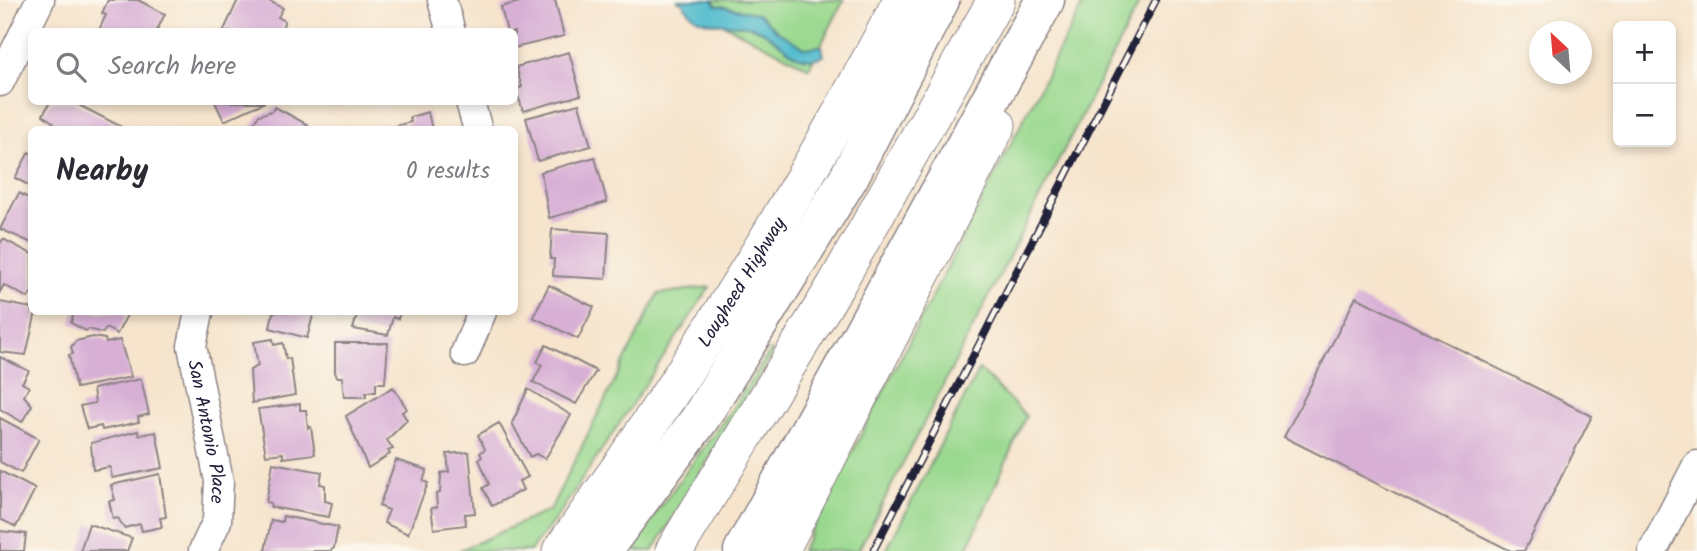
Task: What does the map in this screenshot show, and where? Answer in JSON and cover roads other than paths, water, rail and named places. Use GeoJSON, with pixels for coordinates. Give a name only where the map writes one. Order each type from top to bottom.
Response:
{"type":"FeatureCollection","features":[{"type":"Feature","properties":{"kind":"highway"},"geometry":{"type":"LineString","coordinates":[[602,551],[699,419],[849,177],[940,0]]}},
{"type":"Feature","properties":{"kind":"highway"},"geometry":{"type":"LineString","coordinates":[[725,551],[1016,0]]}},
{"type":"Feature","properties":{"kind":"highway"},"geometry":{"type":"LineString","coordinates":[[743,551],[1045,0]]}},
{"type":"Feature","properties":{"kind":"main road","name":"Lougheed Highway"},"geometry":{"type":"LineString","coordinates":[[561,551],[671,394],[744,278],[827,140],[902,0]]}},
{"type":"Feature","properties":{"kind":"main road"},"geometry":{"type":"LineString","coordinates":[[674,551],[842,275],[996,0]]}},
{"type":"Feature","properties":{"kind":"main road"},"geometry":{"type":"LineString","coordinates":[[780,551],[1063,0]]}},
{"type":"Feature","properties":{"kind":"street"},"geometry":{"type":"LineString","coordinates":[[0,82],[40,0]]}},
{"type":"Feature","properties":{"kind":"street"},"geometry":{"type":"LineString","coordinates":[[442,0],[450,28]]}},
{"type":"Feature","properties":{"kind":"street"},"geometry":{"type":"LineString","coordinates":[[471,105],[477,126]]}},
{"type":"Feature","properties":{"kind":"street","name":"San Antonio Place"},"geometry":{"type":"LineString","coordinates":[[198,315],[192,346],[219,481],[217,521],[203,551]]}},
{"type":"Feature","properties":{"kind":"street"},"geometry":{"type":"LineString","coordinates":[[465,353],[481,315]]}},
{"type":"Feature","properties":{"kind":"street"},"geometry":{"type":"LineString","coordinates":[[1653,551],[1697,465]]}},
{"type":"Feature","properties":{"kind":"water"},"geometry":{"type":"Polygon","coordinates":[[[679,0],[713,0],[716,5],[759,14],[777,31],[805,48],[822,46],[824,56],[803,58],[752,27],[698,19],[679,0]]]}},
{"type":"Feature","properties":{"kind":"railway"},"geometry":{"type":"LineString","coordinates":[[873,551],[1156,0]]}}]}
